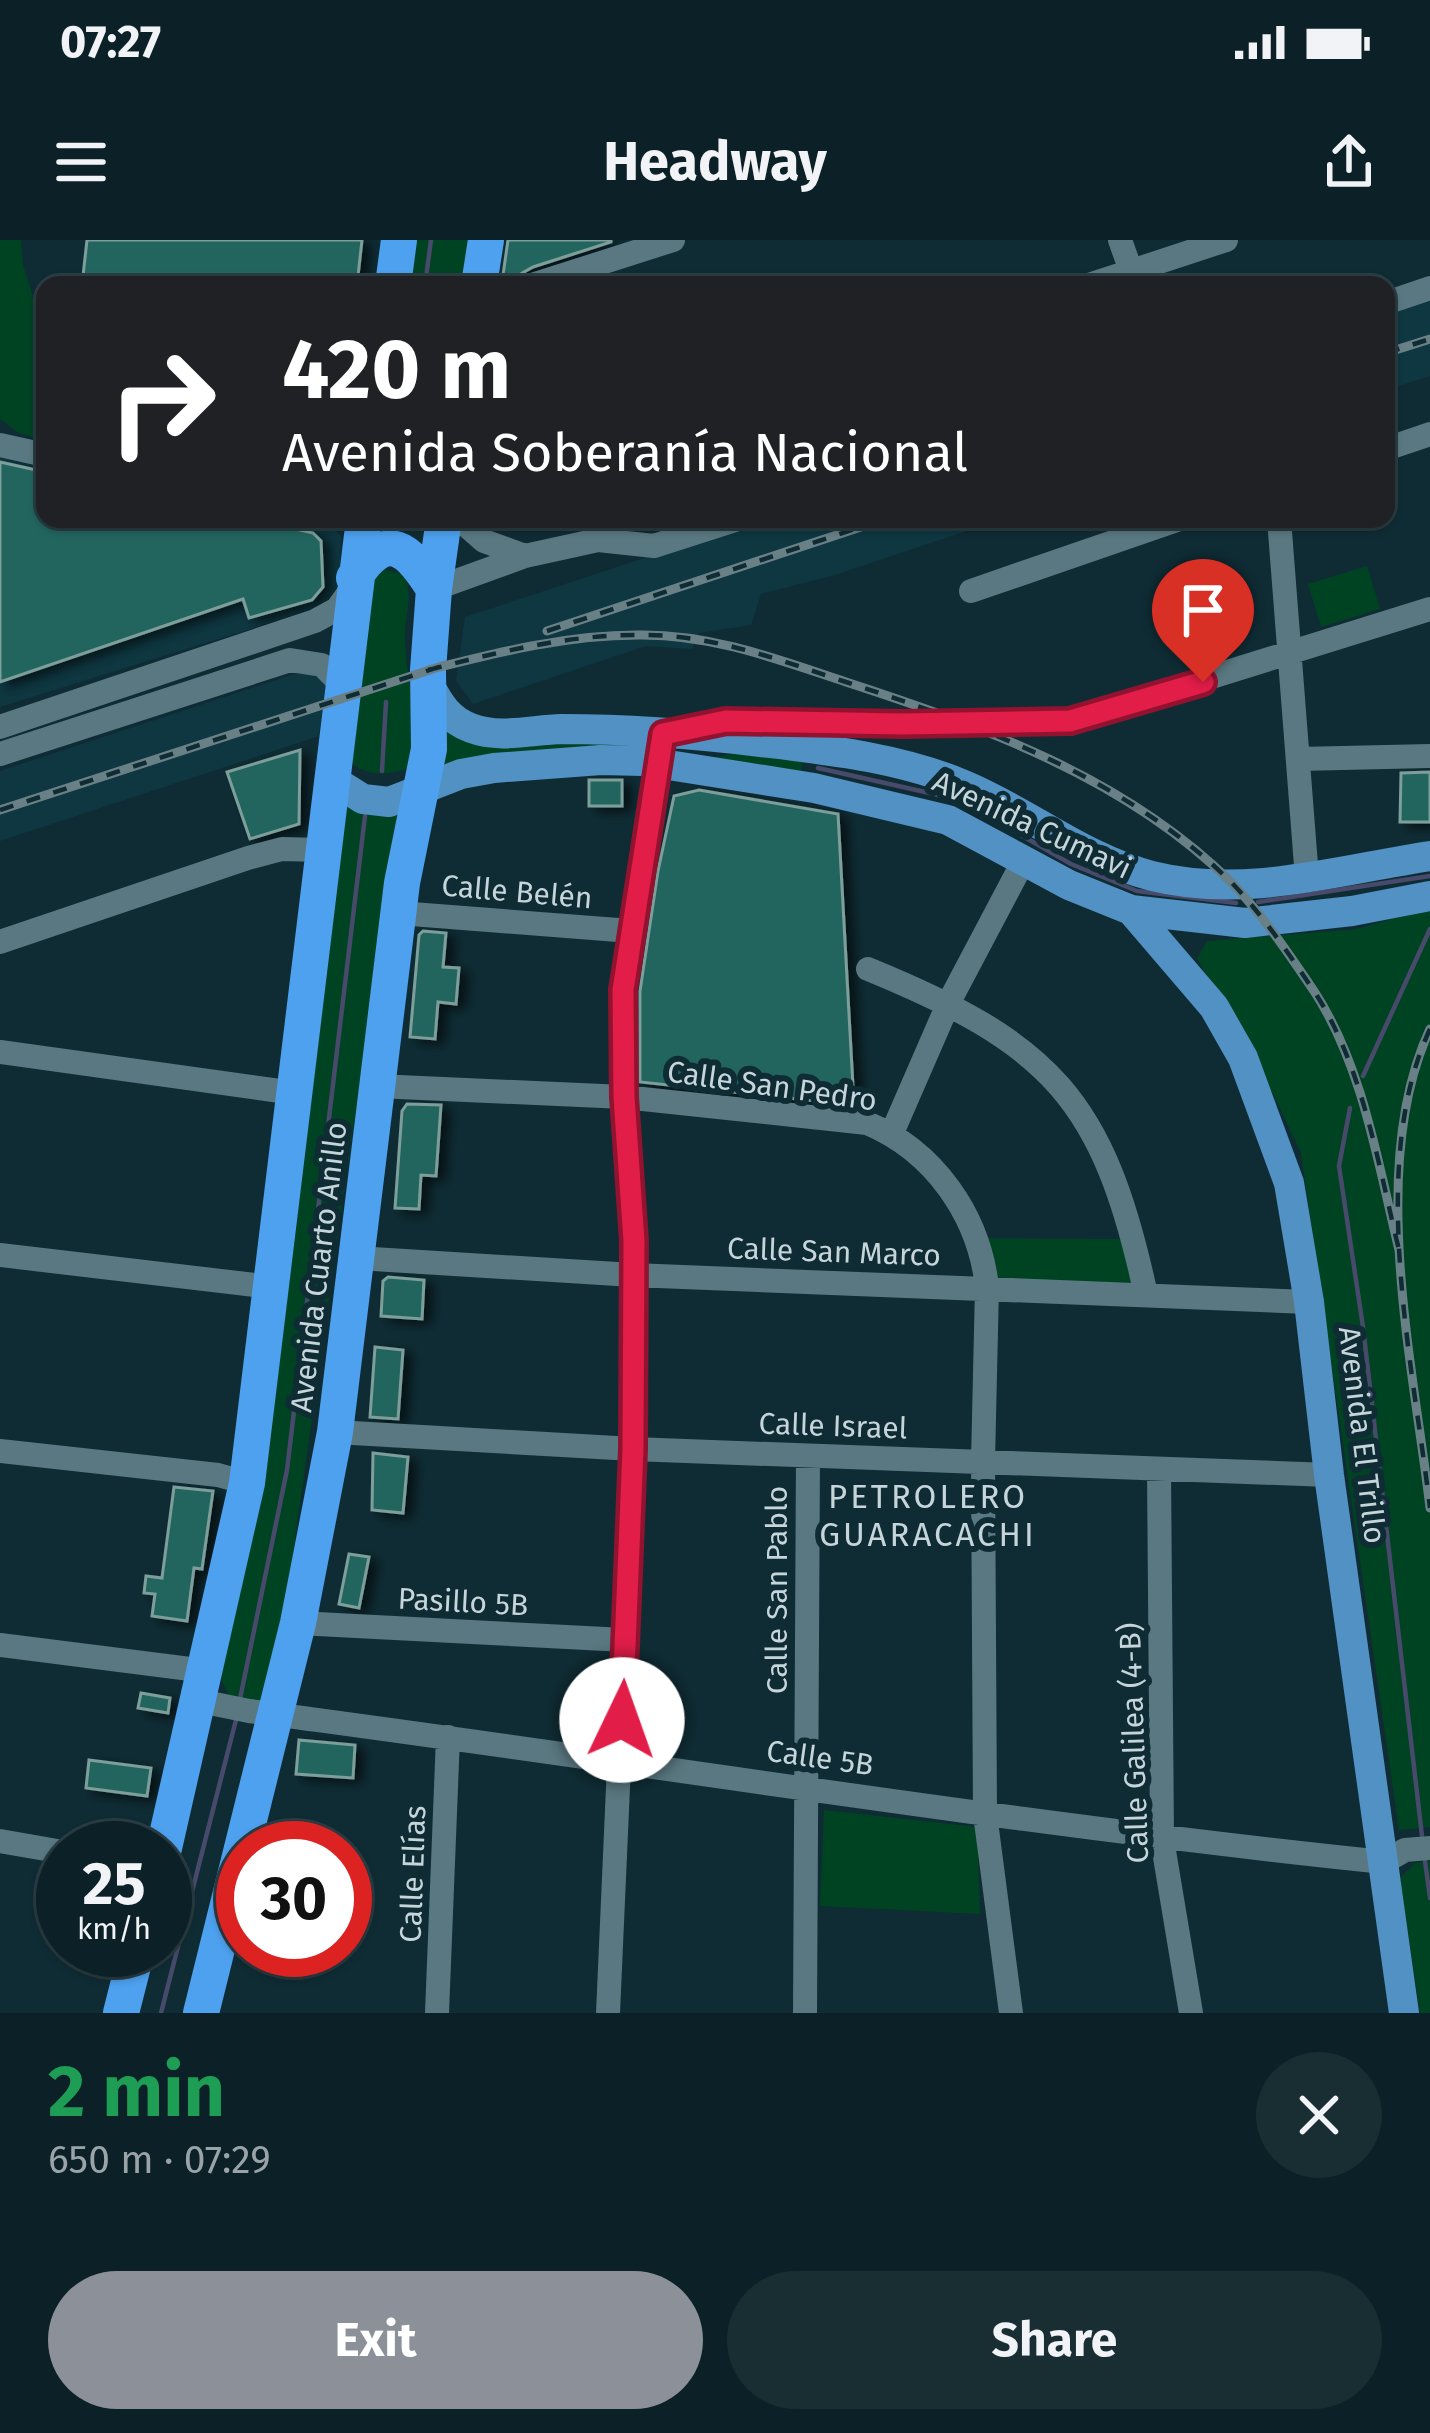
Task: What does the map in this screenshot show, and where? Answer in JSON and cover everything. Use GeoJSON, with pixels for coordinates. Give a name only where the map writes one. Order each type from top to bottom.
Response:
{"type":"FeatureCollection","features":[{"type":"Feature","properties":{"kind":"highway"},"geometry":{"type":"LineString","coordinates":[[394,276],[399,240]]}},
{"type":"Feature","properties":{"kind":"highway"},"geometry":{"type":"LineString","coordinates":[[480,276],[486,240]]}},
{"type":"Feature","properties":{"kind":"highway","name":"Avenida Cuarto Anillo"},"geometry":{"type":"LineString","coordinates":[[201,2013],[247,1483],[362,528]]}},
{"type":"Feature","properties":{"kind":"highway","name":"Avenida Cuarto Anillo"},"geometry":{"type":"LineString","coordinates":[[176,1821],[231,1701],[298,1623],[335,1432],[399,913],[429,749],[434,590],[443,528]]}},
{"type":"Feature","properties":{"kind":"highway"},"geometry":{"type":"LineString","coordinates":[[353,582],[372,555],[395,549],[416,559],[434,590]]}},
{"type":"Feature","properties":{"kind":"highway"},"geometry":{"type":"LineString","coordinates":[[121,2013],[130,1977]]}},
{"type":"Feature","properties":{"kind":"main road","name":"Avenida Cumavi"},"geometry":{"type":"LineString","coordinates":[[429,684],[451,718],[486,732],[558,729],[661,748],[948,820],[1069,884],[1131,910],[1245,923],[1430,896]]}},
{"type":"Feature","properties":{"kind":"main road","name":"Avenida Cumavi"},"geometry":{"type":"LineString","coordinates":[[331,778],[353,795],[376,802],[400,799],[461,774],[494,768],[601,760],[661,748],[776,744],[907,767],[965,785],[1060,839],[1152,876],[1234,886],[1430,856]]}},
{"type":"Feature","properties":{"kind":"main road"},"geometry":{"type":"LineString","coordinates":[[814,788],[811,767],[825,752]]}},
{"type":"Feature","properties":{"kind":"main road","name":"Avenida El Trillo"},"geometry":{"type":"LineString","coordinates":[[1131,910],[1214,1006],[1243,1058],[1288,1183],[1310,1302],[1329,1475],[1404,2013]]}},
{"type":"Feature","properties":{"kind":"street"},"geometry":{"type":"LineString","coordinates":[[560,276],[673,240]]}},
{"type":"Feature","properties":{"kind":"street"},"geometry":{"type":"LineString","coordinates":[[1120,240],[1130,271]]}},
{"type":"Feature","properties":{"kind":"street"},"geometry":{"type":"LineString","coordinates":[[1116,276],[1226,240]]}},
{"type":"Feature","properties":{"kind":"street"},"geometry":{"type":"LineString","coordinates":[[1395,300],[1430,288]]}},
{"type":"Feature","properties":{"kind":"street"},"geometry":{"type":"LineString","coordinates":[[1395,446],[1430,434]]}},
{"type":"Feature","properties":{"kind":"street"},"geometry":{"type":"LineString","coordinates":[[0,445],[36,453]]}},
{"type":"Feature","properties":{"kind":"street"},"geometry":{"type":"LineString","coordinates":[[469,528],[484,541],[525,556]]}},
{"type":"Feature","properties":{"kind":"street"},"geometry":{"type":"LineString","coordinates":[[598,540],[607,528]]}},
{"type":"Feature","properties":{"kind":"street"},"geometry":{"type":"LineString","coordinates":[[434,590],[525,556],[598,540],[653,546],[710,528]]}},
{"type":"Feature","properties":{"kind":"street"},"geometry":{"type":"LineString","coordinates":[[971,591],[1154,528]]}},
{"type":"Feature","properties":{"kind":"street"},"geometry":{"type":"LineString","coordinates":[[1280,528],[1307,878]]}},
{"type":"Feature","properties":{"kind":"street"},"geometry":{"type":"LineString","coordinates":[[0,727],[315,621],[337,609],[353,582]]}},
{"type":"Feature","properties":{"kind":"street"},"geometry":{"type":"LineString","coordinates":[[608,2013],[633,1449],[634,1241],[624,1097],[623,990],[661,748],[726,721],[1070,721],[1430,609]]}},
{"type":"Feature","properties":{"kind":"street"},"geometry":{"type":"LineString","coordinates":[[0,754],[298,659],[322,665],[342,685]]}},
{"type":"Feature","properties":{"kind":"street"},"geometry":{"type":"LineString","coordinates":[[157,674],[171,685],[166,702]]}},
{"type":"Feature","properties":{"kind":"street"},"geometry":{"type":"LineString","coordinates":[[776,744],[903,724]]}},
{"type":"Feature","properties":{"kind":"street"},"geometry":{"type":"LineString","coordinates":[[1298,759],[1430,755]]}},
{"type":"Feature","properties":{"kind":"street"},"geometry":{"type":"LineString","coordinates":[[0,942],[248,858],[282,850],[322,850]]}},
{"type":"Feature","properties":{"kind":"street"},"geometry":{"type":"LineString","coordinates":[[892,1133],[949,1002],[1024,860]]}},
{"type":"Feature","properties":{"kind":"street","name":"Calle Belén"},"geometry":{"type":"LineString","coordinates":[[399,913],[631,931]]}},
{"type":"Feature","properties":{"kind":"street"},"geometry":{"type":"LineString","coordinates":[[868,969],[949,1002],[1016,1043],[1045,1069],[1097,1139],[1130,1223],[1146,1295]]}},
{"type":"Feature","properties":{"kind":"street"},"geometry":{"type":"LineString","coordinates":[[0,1052],[294,1093]]}},
{"type":"Feature","properties":{"kind":"street","name":"Calle San Pedro"},"geometry":{"type":"LineString","coordinates":[[377,1086],[624,1097],[867,1123],[892,1133],[948,1184],[970,1223],[988,1287],[983,1461],[985,1814],[1011,2013]]}},
{"type":"Feature","properties":{"kind":"street"},"geometry":{"type":"LineString","coordinates":[[0,1255],[272,1287]]}},
{"type":"Feature","properties":{"kind":"street","name":"Calle San Marco"},"geometry":{"type":"LineString","coordinates":[[357,1258],[633,1275],[1310,1302]]}},
{"type":"Feature","properties":{"kind":"street","name":"Calle Israel"},"geometry":{"type":"LineString","coordinates":[[335,1432],[633,1449],[1329,1475]]}},
{"type":"Feature","properties":{"kind":"street"},"geometry":{"type":"LineString","coordinates":[[0,1451],[218,1475],[247,1483]]}},
{"type":"Feature","properties":{"kind":"street","name":"Calle San Pablo"},"geometry":{"type":"LineString","coordinates":[[806,2013],[808,1456]]}},
{"type":"Feature","properties":{"kind":"street","name":"Calle Galilea (4-B)"},"geometry":{"type":"LineString","coordinates":[[1159,1470],[1162,1839],[1191,2013]]}},
{"type":"Feature","properties":{"kind":"street","name":"Pasillo 5B"},"geometry":{"type":"LineString","coordinates":[[298,1623],[625,1640]]}},
{"type":"Feature","properties":{"kind":"street","name":"Calle 5B"},"geometry":{"type":"LineString","coordinates":[[0,1645],[231,1701],[448,1738],[985,1814],[1162,1839],[1384,1862],[1405,1850],[1430,1847]]}},
{"type":"Feature","properties":{"kind":"street","name":"Calle Elías"},"geometry":{"type":"LineString","coordinates":[[437,2013],[448,1738]]}},
{"type":"Feature","properties":{"kind":"street"},"geometry":{"type":"LineString","coordinates":[[0,1841],[36,1847]]}},
{"type":"Feature","properties":{"kind":"shaded area"},"geometry":{"type":"Polygon","coordinates":[[[1430,300],[1430,376],[1395,387],[1395,311],[1430,300]]]}},
{"type":"Feature","properties":{"kind":"shaded area"},"geometry":{"type":"Polygon","coordinates":[[[0,456],[36,463],[36,528],[333,528],[341,536],[339,584],[324,606],[0,707],[0,456]]]}},
{"type":"Feature","properties":{"kind":"shaded area"},"geometry":{"type":"Polygon","coordinates":[[[736,528],[975,528],[835,575],[761,594],[751,625],[699,633],[692,649],[646,646],[473,704],[456,681],[465,617],[736,528]]]}},
{"type":"Feature","properties":{"kind":"shaded area"},"geometry":{"type":"Polygon","coordinates":[[[309,669],[326,680],[319,736],[0,841],[0,771],[309,669]]]}},
{"type":"Feature","properties":{"kind":"green space"},"geometry":{"type":"Polygon","coordinates":[[[0,240],[21,240],[36,306],[36,438],[0,419],[0,240]]]}},
{"type":"Feature","properties":{"kind":"green space"},"geometry":{"type":"Polygon","coordinates":[[[409,240],[470,240],[466,276],[404,276],[409,240]]]}},
{"type":"Feature","properties":{"kind":"green space"},"geometry":{"type":"Polygon","coordinates":[[[1367,566],[1380,609],[1321,627],[1308,584],[1367,566]]]}},
{"type":"Feature","properties":{"kind":"green space"},"geometry":{"type":"Polygon","coordinates":[[[382,569],[403,574],[409,602],[405,649],[413,735],[407,769],[389,773],[366,771],[343,757],[366,580],[382,569]]]}},
{"type":"Feature","properties":{"kind":"green space"},"geometry":{"type":"Polygon","coordinates":[[[445,721],[622,742],[623,747],[442,764],[445,721]]]}},
{"type":"Feature","properties":{"kind":"green space"},"geometry":{"type":"Polygon","coordinates":[[[763,749],[804,754],[800,774],[715,757],[763,749]]]}},
{"type":"Feature","properties":{"kind":"green space"},"geometry":{"type":"Polygon","coordinates":[[[343,801],[398,810],[274,1687],[259,1701],[230,1698],[221,1679],[343,801]]]}},
{"type":"Feature","properties":{"kind":"green space"},"geometry":{"type":"Polygon","coordinates":[[[1430,908],[1430,1827],[1399,1830],[1301,1153],[1252,1049],[1197,959],[1207,941],[1357,929],[1430,908]]]}},
{"type":"Feature","properties":{"kind":"green space"},"geometry":{"type":"Polygon","coordinates":[[[982,1238],[1126,1239],[1134,1283],[999,1279],[993,1274],[982,1238]]]}},
{"type":"Feature","properties":{"kind":"green space"},"geometry":{"type":"Polygon","coordinates":[[[824,1810],[977,1827],[980,1914],[820,1906],[824,1810]]]}},
{"type":"Feature","properties":{"kind":"green space"},"geometry":{"type":"Polygon","coordinates":[[[1430,1861],[1430,2013],[1420,2013],[1400,1878],[1415,1863],[1430,1861]]]}},
{"type":"Feature","properties":{"kind":"building"},"geometry":{"type":"Polygon","coordinates":[[[87,240],[362,240],[358,276],[83,276],[87,240]]]}},
{"type":"Feature","properties":{"kind":"building"},"geometry":{"type":"Polygon","coordinates":[[[508,240],[611,240],[517,276],[503,275],[508,240]]]}},
{"type":"Feature","properties":{"kind":"building"},"geometry":{"type":"Polygon","coordinates":[[[0,462],[36,470],[36,528],[292,528],[313,533],[321,541],[323,587],[312,600],[249,618],[243,599],[0,682],[0,462]]]}},
{"type":"Feature","properties":{"kind":"building"},"geometry":{"type":"Polygon","coordinates":[[[300,750],[299,824],[250,839],[227,772],[300,750]]]}},
{"type":"Feature","properties":{"kind":"building"},"geometry":{"type":"Polygon","coordinates":[[[1430,772],[1430,822],[1400,822],[1401,773],[1430,772]]]}},
{"type":"Feature","properties":{"kind":"building"},"geometry":{"type":"Polygon","coordinates":[[[589,780],[622,780],[622,806],[589,806],[589,780]]]}},
{"type":"Feature","properties":{"kind":"building"},"geometry":{"type":"Polygon","coordinates":[[[699,790],[838,814],[854,1105],[640,1082],[640,991],[658,871],[674,796],[699,790]]]}},
{"type":"Feature","properties":{"kind":"building"},"geometry":{"type":"Polygon","coordinates":[[[423,931],[446,933],[443,967],[459,968],[456,1004],[438,1002],[435,1039],[410,1037],[423,931]]]}},
{"type":"Feature","properties":{"kind":"building"},"geometry":{"type":"Polygon","coordinates":[[[407,1104],[441,1105],[436,1176],[421,1175],[419,1209],[395,1208],[402,1111],[407,1104]]]}},
{"type":"Feature","properties":{"kind":"building"},"geometry":{"type":"Polygon","coordinates":[[[388,1277],[424,1280],[422,1319],[381,1316],[383,1281],[388,1277]]]}},
{"type":"Feature","properties":{"kind":"building"},"geometry":{"type":"Polygon","coordinates":[[[375,1347],[403,1350],[398,1419],[370,1417],[375,1347]]]}},
{"type":"Feature","properties":{"kind":"building"},"geometry":{"type":"Polygon","coordinates":[[[373,1453],[408,1457],[403,1513],[372,1510],[373,1453]]]}},
{"type":"Feature","properties":{"kind":"building"},"geometry":{"type":"Polygon","coordinates":[[[174,1487],[213,1491],[202,1569],[194,1568],[187,1621],[152,1616],[155,1594],[144,1593],[146,1576],[162,1578],[174,1487]]]}},
{"type":"Feature","properties":{"kind":"building"},"geometry":{"type":"Polygon","coordinates":[[[349,1554],[369,1557],[359,1608],[339,1604],[349,1554]]]}},
{"type":"Feature","properties":{"kind":"building"},"geometry":{"type":"Polygon","coordinates":[[[141,1693],[170,1698],[168,1713],[138,1708],[141,1693]]]}},
{"type":"Feature","properties":{"kind":"building"},"geometry":{"type":"Polygon","coordinates":[[[299,1740],[355,1745],[353,1778],[296,1774],[299,1740]]]}},
{"type":"Feature","properties":{"kind":"building"},"geometry":{"type":"Polygon","coordinates":[[[89,1760],[151,1768],[147,1796],[86,1788],[89,1760]]]}},
{"type":"Feature","properties":{"kind":"waterway"},"geometry":{"type":"LineString","coordinates":[[426,276],[431,240]]}},
{"type":"Feature","properties":{"kind":"waterway"},"geometry":{"type":"LineString","coordinates":[[382,771],[386,702]]}},
{"type":"Feature","properties":{"kind":"waterway"},"geometry":{"type":"LineString","coordinates":[[818,768],[934,794],[978,810],[1071,864],[1137,891],[1236,903]]}},
{"type":"Feature","properties":{"kind":"waterway"},"geometry":{"type":"LineString","coordinates":[[240,1699],[287,1470],[365,816]]}},
{"type":"Feature","properties":{"kind":"waterway"},"geometry":{"type":"LineString","coordinates":[[1258,902],[1430,876]]}},
{"type":"Feature","properties":{"kind":"waterway"},"geometry":{"type":"LineString","coordinates":[[1363,1076],[1430,929]]}},
{"type":"Feature","properties":{"kind":"waterway"},"geometry":{"type":"LineString","coordinates":[[1350,1108],[1339,1166],[1363,1327],[1422,1836]]}},
{"type":"Feature","properties":{"kind":"waterway"},"geometry":{"type":"LineString","coordinates":[[161,2013],[237,1716]]}},
{"type":"Feature","properties":{"kind":"waterway"},"geometry":{"type":"LineString","coordinates":[[1425,1861],[1430,1898]]}},
{"type":"Feature","properties":{"kind":"railway"},"geometry":{"type":"LineString","coordinates":[[1395,350],[1430,339]]}},
{"type":"Feature","properties":{"kind":"railway"},"geometry":{"type":"LineString","coordinates":[[547,631],[858,528]]}},
{"type":"Feature","properties":{"kind":"railway"},"geometry":{"type":"LineString","coordinates":[[428,670],[562,641],[643,635],[696,639],[771,657],[950,718],[1051,760],[1146,813],[1231,882],[1264,921],[1331,1020],[1357,1083],[1399,1250]]}},
{"type":"Feature","properties":{"kind":"railway"},"geometry":{"type":"LineString","coordinates":[[0,810],[445,665]]}},
{"type":"Feature","properties":{"kind":"railway"},"geometry":{"type":"LineString","coordinates":[[1430,1029],[1411,1082],[1401,1140],[1398,1202],[1406,1328],[1430,1508]]}},
{"type":"Feature","properties":{"kind":"district","name":"PETROLERO GUARACACHI"},"geometry":{"type":"Point","coordinates":[928,1516]}},
{"type":"Feature","properties":{"kind":"route"},"geometry":{"type":"LineString","coordinates":[[622,1720],[633,1449],[634,1241],[624,1097],[623,990],[663,734],[726,721],[1070,721],[1203,682]]}}]}
